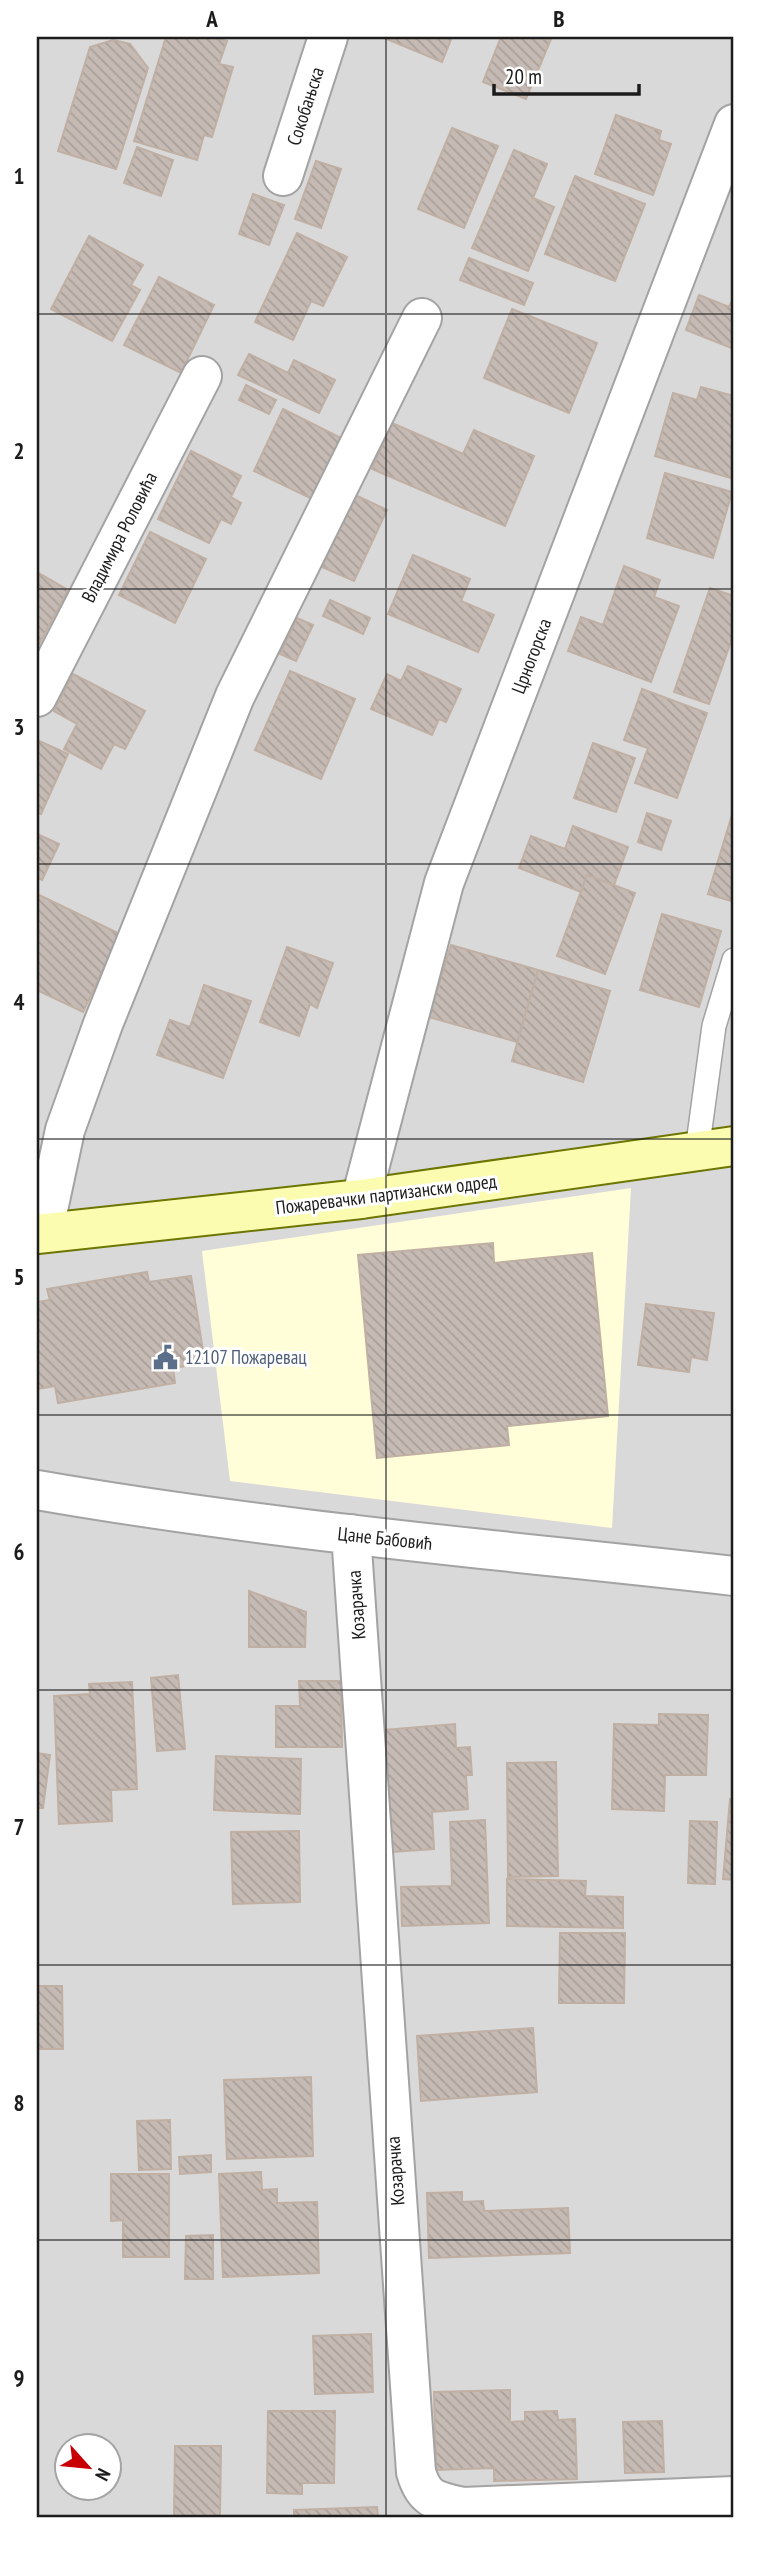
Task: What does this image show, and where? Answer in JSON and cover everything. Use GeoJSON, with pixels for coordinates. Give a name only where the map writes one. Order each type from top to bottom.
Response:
{"type":"FeatureCollection","features":[{"type":"Feature","properties":{"kind":"street","name":"Сокобањска"},"geometry":{"type":"LineString","coordinates":[[283,176],[328,37]]}},
{"type":"Feature","properties":{"kind":"street","name":"Црногорска"},"geometry":{"type":"LineString","coordinates":[[361,1199],[444,883],[734,124]]}},
{"type":"Feature","properties":{"kind":"street"},"geometry":{"type":"LineString","coordinates":[[40,1234],[65,1130],[98,1035],[230,709],[422,318]]}},
{"type":"Feature","properties":{"kind":"street","name":"Владимира Роловића"},"geometry":{"type":"LineString","coordinates":[[37,697],[202,376]]}},
{"type":"Feature","properties":{"kind":"street","name":"Пожаревачки партизански одред"},"geometry":{"type":"LineString","coordinates":[[40,1234],[361,1199],[734,1146]]}},
{"type":"Feature","properties":{"kind":"street","name":"Цане Бабовић"},"geometry":{"type":"LineString","coordinates":[[37,1490],[144,1508],[351,1534],[734,1576]]}},
{"type":"Feature","properties":{"kind":"street","name":"Козарачка"},"geometry":{"type":"LineString","coordinates":[[351,1534],[416,2472],[420,2486],[425,2494],[442,2503],[463,2507],[734,2496]]}},
{"type":"Feature","properties":{"kind":"lane"},"geometry":{"type":"LineString","coordinates":[[697,1151],[714,1026],[734,960]]}},
{"type":"Feature","properties":{"kind":"shaded area"},"geometry":{"type":"Polygon","coordinates":[[[37,37],[734,37],[734,2517],[37,2517],[37,37]]]}},
{"type":"Feature","properties":{"kind":"shaded area"},"geometry":{"type":"Polygon","coordinates":[[[631,1188],[612,1528],[230,1481],[202,1251],[631,1188]]]}},
{"type":"Feature","properties":{"kind":"building"},"geometry":{"type":"Polygon","coordinates":[[[166,37],[213,37],[227,41],[219,64],[233,67],[212,137],[204,135],[197,160],[134,141],[166,37]]]}},
{"type":"Feature","properties":{"kind":"building"},"geometry":{"type":"Polygon","coordinates":[[[382,37],[452,37],[442,62],[382,37]]]}},
{"type":"Feature","properties":{"kind":"building"},"geometry":{"type":"Polygon","coordinates":[[[501,37],[551,39],[526,99],[483,82],[501,37]]]}},
{"type":"Feature","properties":{"kind":"building"},"geometry":{"type":"Polygon","coordinates":[[[113,40],[130,44],[148,68],[116,169],[58,151],[90,47],[113,40]]]}},
{"type":"Feature","properties":{"kind":"building"},"geometry":{"type":"Polygon","coordinates":[[[616,115],[661,131],[659,140],[671,144],[653,195],[595,174],[616,115]]]}},
{"type":"Feature","properties":{"kind":"building"},"geometry":{"type":"Polygon","coordinates":[[[452,128],[498,146],[464,228],[418,209],[452,128]]]}},
{"type":"Feature","properties":{"kind":"building"},"geometry":{"type":"Polygon","coordinates":[[[137,147],[173,160],[161,196],[124,183],[137,147]]]}},
{"type":"Feature","properties":{"kind":"building"},"geometry":{"type":"Polygon","coordinates":[[[514,150],[547,164],[533,198],[554,207],[528,271],[472,248],[514,150]]]}},
{"type":"Feature","properties":{"kind":"building"},"geometry":{"type":"Polygon","coordinates":[[[316,161],[341,169],[321,228],[295,219],[316,161]]]}},
{"type":"Feature","properties":{"kind":"building"},"geometry":{"type":"Polygon","coordinates":[[[575,176],[645,204],[615,281],[545,254],[575,176]]]}},
{"type":"Feature","properties":{"kind":"building"},"geometry":{"type":"Polygon","coordinates":[[[253,194],[284,205],[269,245],[239,234],[253,194]]]}},
{"type":"Feature","properties":{"kind":"building"},"geometry":{"type":"Polygon","coordinates":[[[297,233],[347,257],[323,306],[311,301],[293,340],[255,322],[297,233]]]}},
{"type":"Feature","properties":{"kind":"building"},"geometry":{"type":"Polygon","coordinates":[[[89,236],[143,265],[131,285],[140,290],[112,341],[51,309],[89,236]]]}},
{"type":"Feature","properties":{"kind":"building"},"geometry":{"type":"Polygon","coordinates":[[[469,258],[533,283],[524,305],[460,280],[469,258]]]}},
{"type":"Feature","properties":{"kind":"building"},"geometry":{"type":"Polygon","coordinates":[[[159,277],[214,305],[181,373],[124,345],[159,277]]]}},
{"type":"Feature","properties":{"kind":"building"},"geometry":{"type":"Polygon","coordinates":[[[699,295],[729,307],[734,296],[734,349],[686,330],[699,295]]]}},
{"type":"Feature","properties":{"kind":"building"},"geometry":{"type":"Polygon","coordinates":[[[512,309],[597,343],[569,413],[484,378],[512,309]]]}},
{"type":"Feature","properties":{"kind":"building"},"geometry":{"type":"Polygon","coordinates":[[[249,354],[288,373],[294,360],[335,380],[319,413],[238,375],[249,354]]]}},
{"type":"Feature","properties":{"kind":"building"},"geometry":{"type":"Polygon","coordinates":[[[246,385],[276,400],[269,414],[239,400],[246,385]]]}},
{"type":"Feature","properties":{"kind":"building"},"geometry":{"type":"Polygon","coordinates":[[[701,387],[734,396],[734,479],[655,456],[673,393],[697,400],[701,387]]]}},
{"type":"Feature","properties":{"kind":"building"},"geometry":{"type":"Polygon","coordinates":[[[283,409],[341,438],[312,499],[254,471],[283,409]]]}},
{"type":"Feature","properties":{"kind":"building"},"geometry":{"type":"Polygon","coordinates":[[[392,423],[463,454],[474,430],[534,456],[505,526],[372,469],[392,423]]]}},
{"type":"Feature","properties":{"kind":"building"},"geometry":{"type":"Polygon","coordinates":[[[191,451],[241,476],[231,497],[241,503],[231,524],[221,519],[209,543],[158,519],[191,451]]]}},
{"type":"Feature","properties":{"kind":"building"},"geometry":{"type":"Polygon","coordinates":[[[665,473],[732,492],[713,558],[647,538],[665,473]]]}},
{"type":"Feature","properties":{"kind":"building"},"geometry":{"type":"Polygon","coordinates":[[[355,495],[387,510],[354,581],[322,567],[355,495]]]}},
{"type":"Feature","properties":{"kind":"building"},"geometry":{"type":"Polygon","coordinates":[[[150,532],[206,559],[175,623],[119,595],[150,532]]]}},
{"type":"Feature","properties":{"kind":"building"},"geometry":{"type":"Polygon","coordinates":[[[413,555],[470,579],[461,601],[494,615],[478,652],[388,614],[413,555]]]}},
{"type":"Feature","properties":{"kind":"building"},"geometry":{"type":"Polygon","coordinates":[[[624,566],[660,580],[654,597],[679,606],[651,682],[568,651],[581,617],[603,625],[624,566]]]}},
{"type":"Feature","properties":{"kind":"building"},"geometry":{"type":"Polygon","coordinates":[[[37,572],[68,590],[37,648],[37,572]]]}},
{"type":"Feature","properties":{"kind":"building"},"geometry":{"type":"Polygon","coordinates":[[[710,588],[734,596],[734,633],[709,704],[674,692],[710,588]]]}},
{"type":"Feature","properties":{"kind":"building"},"geometry":{"type":"Polygon","coordinates":[[[330,600],[370,618],[363,634],[323,616],[330,600]]]}},
{"type":"Feature","properties":{"kind":"building"},"geometry":{"type":"Polygon","coordinates":[[[297,618],[313,625],[296,661],[280,654],[297,618]]]}},
{"type":"Feature","properties":{"kind":"building"},"geometry":{"type":"Polygon","coordinates":[[[408,666],[461,689],[446,722],[439,719],[432,735],[371,709],[387,674],[401,681],[408,666]]]}},
{"type":"Feature","properties":{"kind":"building"},"geometry":{"type":"Polygon","coordinates":[[[290,671],[355,699],[321,779],[255,750],[290,671]]]}},
{"type":"Feature","properties":{"kind":"building"},"geometry":{"type":"Polygon","coordinates":[[[73,674],[145,711],[125,749],[114,744],[101,769],[64,749],[77,724],[54,711],[73,674]]]}},
{"type":"Feature","properties":{"kind":"building"},"geometry":{"type":"Polygon","coordinates":[[[642,689],[707,713],[677,798],[635,783],[648,748],[624,740],[642,689]]]}},
{"type":"Feature","properties":{"kind":"building"},"geometry":{"type":"Polygon","coordinates":[[[37,740],[68,754],[41,814],[37,813],[37,740]]]}},
{"type":"Feature","properties":{"kind":"building"},"geometry":{"type":"Polygon","coordinates":[[[593,743],[635,758],[616,812],[574,798],[593,743]]]}},
{"type":"Feature","properties":{"kind":"building"},"geometry":{"type":"Polygon","coordinates":[[[734,808],[734,902],[708,894],[734,808]]]}},
{"type":"Feature","properties":{"kind":"building"},"geometry":{"type":"Polygon","coordinates":[[[647,813],[671,821],[661,850],[638,842],[647,813]]]}},
{"type":"Feature","properties":{"kind":"building"},"geometry":{"type":"Polygon","coordinates":[[[573,826],[628,847],[614,885],[587,875],[581,892],[519,868],[531,836],[565,849],[573,826]]]}},
{"type":"Feature","properties":{"kind":"building"},"geometry":{"type":"Polygon","coordinates":[[[37,834],[59,844],[42,880],[37,877],[37,834]]]}},
{"type":"Feature","properties":{"kind":"building"},"geometry":{"type":"Polygon","coordinates":[[[587,875],[635,893],[605,974],[557,956],[587,875]]]}},
{"type":"Feature","properties":{"kind":"building"},"geometry":{"type":"Polygon","coordinates":[[[37,894],[120,934],[83,1012],[37,990],[37,894]]]}},
{"type":"Feature","properties":{"kind":"building"},"geometry":{"type":"Polygon","coordinates":[[[662,914],[721,931],[699,1007],[640,990],[662,914]]]}},
{"type":"Feature","properties":{"kind":"building"},"geometry":{"type":"Polygon","coordinates":[[[451,945],[538,970],[517,1042],[429,1017],[451,945]]]}},
{"type":"Feature","properties":{"kind":"building"},"geometry":{"type":"Polygon","coordinates":[[[287,947],[333,963],[317,1008],[310,1004],[299,1036],[260,1022],[287,947]]]}},
{"type":"Feature","properties":{"kind":"building"},"geometry":{"type":"Polygon","coordinates":[[[538,970],[610,991],[583,1082],[512,1061],[538,970]]]}},
{"type":"Feature","properties":{"kind":"building"},"geometry":{"type":"Polygon","coordinates":[[[204,985],[251,1001],[223,1078],[157,1055],[170,1020],[190,1027],[204,985]]]}},
{"type":"Feature","properties":{"kind":"building"},"geometry":{"type":"Polygon","coordinates":[[[493,1243],[494,1263],[592,1253],[608,1416],[507,1426],[509,1445],[377,1458],[358,1255],[493,1243]]]}},
{"type":"Feature","properties":{"kind":"building"},"geometry":{"type":"Polygon","coordinates":[[[147,1272],[149,1282],[191,1276],[205,1363],[173,1368],[175,1383],[58,1403],[55,1386],[37,1389],[37,1302],[50,1300],[47,1289],[147,1272]]]}},
{"type":"Feature","properties":{"kind":"building"},"geometry":{"type":"Polygon","coordinates":[[[646,1304],[714,1313],[707,1360],[691,1357],[689,1372],[638,1365],[646,1304]]]}},
{"type":"Feature","properties":{"kind":"building"},"geometry":{"type":"Polygon","coordinates":[[[249,1591],[306,1612],[305,1647],[249,1647],[249,1591]]]}},
{"type":"Feature","properties":{"kind":"building"},"geometry":{"type":"Polygon","coordinates":[[[178,1675],[185,1749],[157,1751],[151,1678],[178,1675]]]}},
{"type":"Feature","properties":{"kind":"building"},"geometry":{"type":"Polygon","coordinates":[[[299,1681],[341,1681],[342,1747],[276,1747],[276,1706],[300,1706],[299,1681]]]}},
{"type":"Feature","properties":{"kind":"building"},"geometry":{"type":"Polygon","coordinates":[[[132,1682],[137,1789],[111,1790],[112,1821],[59,1824],[54,1696],[90,1694],[89,1684],[132,1682]]]}},
{"type":"Feature","properties":{"kind":"building"},"geometry":{"type":"Polygon","coordinates":[[[659,1714],[708,1715],[706,1775],[665,1775],[664,1811],[612,1809],[614,1724],[659,1725],[659,1714]]]}},
{"type":"Feature","properties":{"kind":"building"},"geometry":{"type":"Polygon","coordinates":[[[455,1724],[456,1748],[470,1747],[472,1775],[466,1775],[468,1809],[432,1812],[434,1849],[392,1852],[384,1730],[455,1724]]]}},
{"type":"Feature","properties":{"kind":"building"},"geometry":{"type":"Polygon","coordinates":[[[37,1753],[50,1755],[43,1808],[37,1808],[37,1753]]]}},
{"type":"Feature","properties":{"kind":"building"},"geometry":{"type":"Polygon","coordinates":[[[216,1756],[301,1759],[300,1814],[214,1810],[216,1756]]]}},
{"type":"Feature","properties":{"kind":"building"},"geometry":{"type":"Polygon","coordinates":[[[556,1762],[558,1876],[508,1877],[507,1763],[556,1762]]]}},
{"type":"Feature","properties":{"kind":"building"},"geometry":{"type":"Polygon","coordinates":[[[730,1799],[734,1800],[734,1880],[723,1879],[730,1799]]]}},
{"type":"Feature","properties":{"kind":"building"},"geometry":{"type":"Polygon","coordinates":[[[485,1820],[489,1923],[402,1926],[401,1887],[452,1886],[450,1822],[485,1820]]]}},
{"type":"Feature","properties":{"kind":"building"},"geometry":{"type":"Polygon","coordinates":[[[690,1821],[717,1822],[715,1884],[688,1883],[690,1821]]]}},
{"type":"Feature","properties":{"kind":"building"},"geometry":{"type":"Polygon","coordinates":[[[299,1831],[300,1902],[233,1904],[231,1832],[299,1831]]]}},
{"type":"Feature","properties":{"kind":"building"},"geometry":{"type":"Polygon","coordinates":[[[507,1879],[586,1881],[585,1896],[623,1897],[623,1928],[507,1926],[507,1879]]]}},
{"type":"Feature","properties":{"kind":"building"},"geometry":{"type":"Polygon","coordinates":[[[560,1933],[625,1933],[624,2003],[559,2003],[560,1933]]]}},
{"type":"Feature","properties":{"kind":"building"},"geometry":{"type":"Polygon","coordinates":[[[37,1986],[62,1986],[63,2049],[37,2049],[37,1986]]]}},
{"type":"Feature","properties":{"kind":"building"},"geometry":{"type":"Polygon","coordinates":[[[533,2028],[537,2092],[421,2101],[417,2036],[533,2028]]]}},
{"type":"Feature","properties":{"kind":"building"},"geometry":{"type":"Polygon","coordinates":[[[311,2077],[313,2156],[227,2159],[224,2080],[311,2077]]]}},
{"type":"Feature","properties":{"kind":"building"},"geometry":{"type":"Polygon","coordinates":[[[170,2120],[171,2169],[139,2170],[137,2121],[170,2120]]]}},
{"type":"Feature","properties":{"kind":"building"},"geometry":{"type":"Polygon","coordinates":[[[211,2155],[211,2172],[180,2174],[179,2157],[211,2155]]]}},
{"type":"Feature","properties":{"kind":"building"},"geometry":{"type":"Polygon","coordinates":[[[261,2172],[262,2190],[277,2189],[277,2203],[317,2202],[319,2273],[223,2277],[219,2174],[261,2172]]]}},
{"type":"Feature","properties":{"kind":"building"},"geometry":{"type":"Polygon","coordinates":[[[111,2174],[169,2174],[169,2257],[123,2257],[123,2220],[111,2221],[111,2174]]]}},
{"type":"Feature","properties":{"kind":"building"},"geometry":{"type":"Polygon","coordinates":[[[462,2192],[462,2202],[483,2201],[484,2211],[568,2208],[570,2253],[429,2258],[427,2193],[462,2192]]]}},
{"type":"Feature","properties":{"kind":"building"},"geometry":{"type":"Polygon","coordinates":[[[213,2235],[213,2279],[185,2279],[186,2236],[213,2235]]]}},
{"type":"Feature","properties":{"kind":"building"},"geometry":{"type":"Polygon","coordinates":[[[371,2334],[373,2392],[315,2394],[313,2336],[371,2334]]]}},
{"type":"Feature","properties":{"kind":"building"},"geometry":{"type":"Polygon","coordinates":[[[510,2390],[510,2422],[525,2421],[525,2412],[557,2411],[558,2420],[575,2419],[577,2479],[494,2481],[494,2468],[436,2470],[434,2392],[510,2390]]]}},
{"type":"Feature","properties":{"kind":"building"},"geometry":{"type":"Polygon","coordinates":[[[268,2411],[335,2411],[334,2483],[302,2483],[302,2494],[267,2493],[268,2411]]]}},
{"type":"Feature","properties":{"kind":"building"},"geometry":{"type":"Polygon","coordinates":[[[662,2421],[664,2472],[625,2473],[623,2422],[662,2421]]]}},
{"type":"Feature","properties":{"kind":"building"},"geometry":{"type":"Polygon","coordinates":[[[175,2446],[221,2446],[220,2517],[174,2517],[175,2446]]]}},
{"type":"Feature","properties":{"kind":"building"},"geometry":{"type":"Polygon","coordinates":[[[377,2507],[378,2517],[294,2517],[294,2510],[377,2507]]]}},
{"type":"Feature","properties":{"kind":"place","name":"12107 Пожаревац"},"geometry":{"type":"Point","coordinates":[165,1357]}}]}
